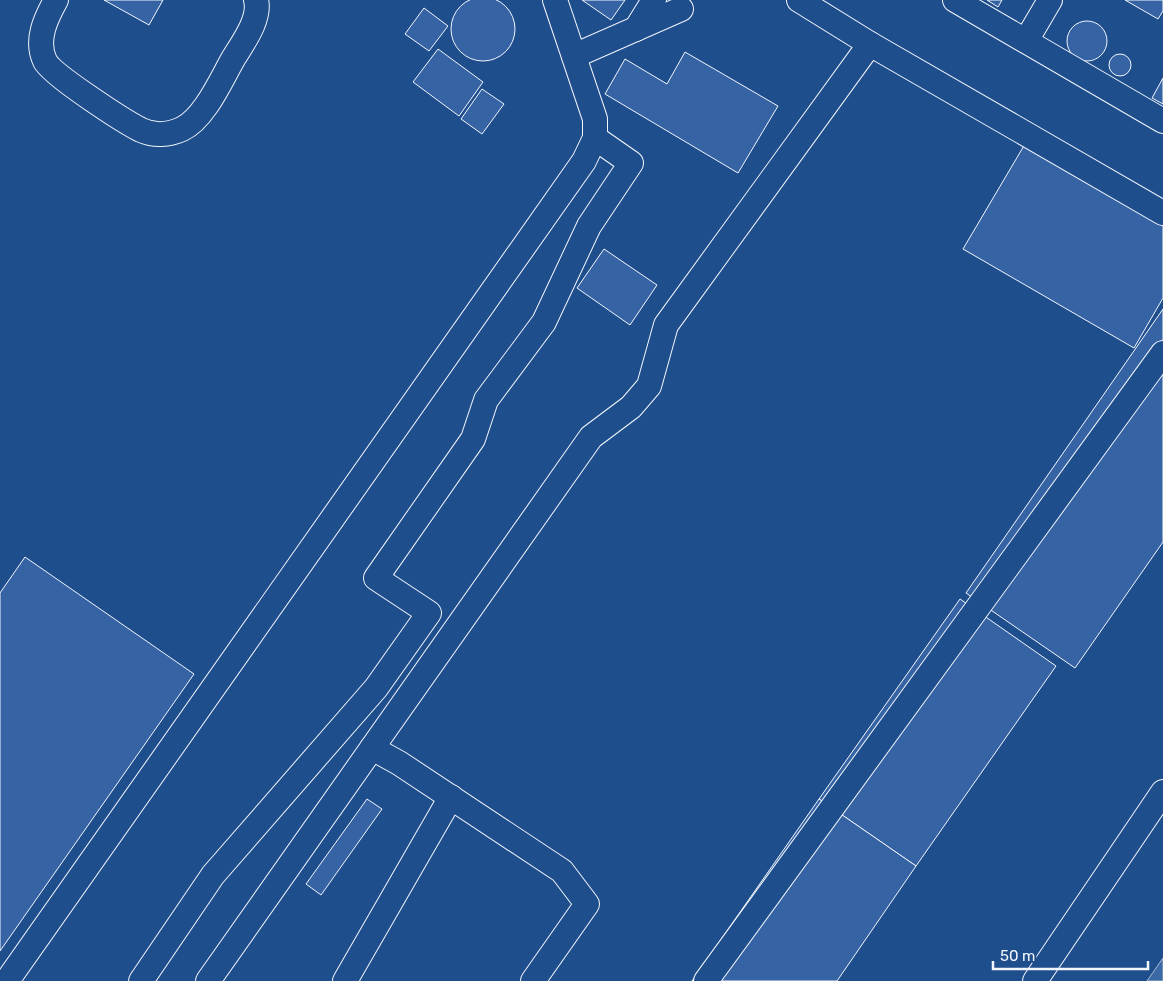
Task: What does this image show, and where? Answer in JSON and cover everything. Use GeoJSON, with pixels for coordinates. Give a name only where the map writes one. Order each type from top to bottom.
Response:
{"type":"FeatureCollection","features":[{"type":"Feature","properties":{"kind":"lane"},"geometry":{"type":"LineString","coordinates":[[56,0],[46,17],[40,39],[46,62],[63,80],[142,130],[163,135],[183,129],[200,114],[245,39],[254,20],[259,1]]}},
{"type":"Feature","properties":{"kind":"lane"},"geometry":{"type":"LineString","coordinates":[[7,981],[584,161],[595,138],[595,119],[554,0]]}},
{"type":"Feature","properties":{"kind":"lane"},"geometry":{"type":"LineString","coordinates":[[636,29],[654,0]]}},
{"type":"Feature","properties":{"kind":"lane"},"geometry":{"type":"LineString","coordinates":[[799,0],[870,44],[1163,213]]}},
{"type":"Feature","properties":{"kind":"lane"},"geometry":{"type":"LineString","coordinates":[[955,0],[1163,121]]}},
{"type":"Feature","properties":{"kind":"lane"},"geometry":{"type":"LineString","coordinates":[[1026,41],[1050,0]]}},
{"type":"Feature","properties":{"kind":"lane"},"geometry":{"type":"LineString","coordinates":[[574,56],[681,9]]}},
{"type":"Feature","properties":{"kind":"lane"},"geometry":{"type":"LineString","coordinates":[[208,981],[591,437],[631,407],[649,386],[666,325],[870,44]]}},
{"type":"Feature","properties":{"kind":"lane"},"geometry":{"type":"LineString","coordinates":[[141,981],[213,875],[376,688],[429,613],[376,578],[473,439],[486,400],[544,322],[589,226],[631,163],[595,138]]}},
{"type":"Feature","properties":{"kind":"lane"},"geometry":{"type":"LineString","coordinates":[[706,981],[1163,352]]}},
{"type":"Feature","properties":{"kind":"lane"},"geometry":{"type":"LineString","coordinates":[[372,748],[451,797],[562,871],[587,904],[534,981]]}},
{"type":"Feature","properties":{"kind":"lane"},"geometry":{"type":"LineString","coordinates":[[1036,981],[1163,792]]}},
{"type":"Feature","properties":{"kind":"lane"},"geometry":{"type":"LineString","coordinates":[[345,981],[451,797]]}},
{"type":"Feature","properties":{"kind":"water"},"geometry":{"type":"Polygon","coordinates":[[[1163,958],[1163,981],[1147,981],[1163,958]]]}},
{"type":"Feature","properties":{"kind":"building"},"geometry":{"type":"Polygon","coordinates":[[[483,-3],[501,3],[509,11],[515,29],[509,47],[501,55],[483,61],[465,55],[457,47],[451,29],[457,11],[465,3],[483,-3]]]}},
{"type":"Feature","properties":{"kind":"building"},"geometry":{"type":"Polygon","coordinates":[[[104,0],[163,0],[149,25],[104,0]]]}},
{"type":"Feature","properties":{"kind":"building"},"geometry":{"type":"Polygon","coordinates":[[[582,0],[625,0],[611,20],[582,0]]]}},
{"type":"Feature","properties":{"kind":"building"},"geometry":{"type":"Polygon","coordinates":[[[987,0],[1002,0],[998,7],[987,0]]]}},
{"type":"Feature","properties":{"kind":"building"},"geometry":{"type":"Polygon","coordinates":[[[1125,0],[1163,0],[1163,11],[1158,19],[1125,0]]]}},
{"type":"Feature","properties":{"kind":"building"},"geometry":{"type":"Polygon","coordinates":[[[424,8],[448,26],[429,51],[405,34],[424,8]]]}},
{"type":"Feature","properties":{"kind":"building"},"geometry":{"type":"Polygon","coordinates":[[[1087,21],[1101,27],[1107,41],[1101,55],[1087,61],[1073,55],[1067,41],[1073,27],[1087,21]]]}},
{"type":"Feature","properties":{"kind":"building"},"geometry":{"type":"Polygon","coordinates":[[[438,49],[483,82],[459,116],[413,82],[438,49]]]}},
{"type":"Feature","properties":{"kind":"building"},"geometry":{"type":"Polygon","coordinates":[[[685,52],[778,106],[738,173],[605,94],[625,59],[667,84],[685,52]]]}},
{"type":"Feature","properties":{"kind":"building"},"geometry":{"type":"Polygon","coordinates":[[[1116,54],[1124,54],[1131,61],[1131,69],[1124,76],[1116,76],[1109,69],[1109,61],[1116,54]]]}},
{"type":"Feature","properties":{"kind":"building"},"geometry":{"type":"Polygon","coordinates":[[[1163,78],[1163,104],[1152,98],[1163,78]]]}},
{"type":"Feature","properties":{"kind":"building"},"geometry":{"type":"Polygon","coordinates":[[[482,89],[504,104],[482,134],[461,119],[482,89]]]}},
{"type":"Feature","properties":{"kind":"building"},"geometry":{"type":"Polygon","coordinates":[[[1025,144],[1163,225],[1163,298],[1134,348],[963,249],[1025,144]]]}},
{"type":"Feature","properties":{"kind":"building"},"geometry":{"type":"Polygon","coordinates":[[[604,249],[657,285],[630,325],[577,288],[604,249]]]}},
{"type":"Feature","properties":{"kind":"building"},"geometry":{"type":"Polygon","coordinates":[[[1163,309],[1163,542],[1075,668],[966,593],[1163,309]]]}},
{"type":"Feature","properties":{"kind":"building"},"geometry":{"type":"Polygon","coordinates":[[[25,557],[194,674],[0,951],[0,593],[25,557]]]}},
{"type":"Feature","properties":{"kind":"building"},"geometry":{"type":"Polygon","coordinates":[[[960,599],[1056,666],[916,866],[819,799],[960,599]]]}},
{"type":"Feature","properties":{"kind":"building"},"geometry":{"type":"Polygon","coordinates":[[[367,799],[382,809],[321,895],[306,884],[367,799]]]}},
{"type":"Feature","properties":{"kind":"building"},"geometry":{"type":"Polygon","coordinates":[[[819,799],[916,866],[837,981],[692,981],[819,799]]]}}]}
